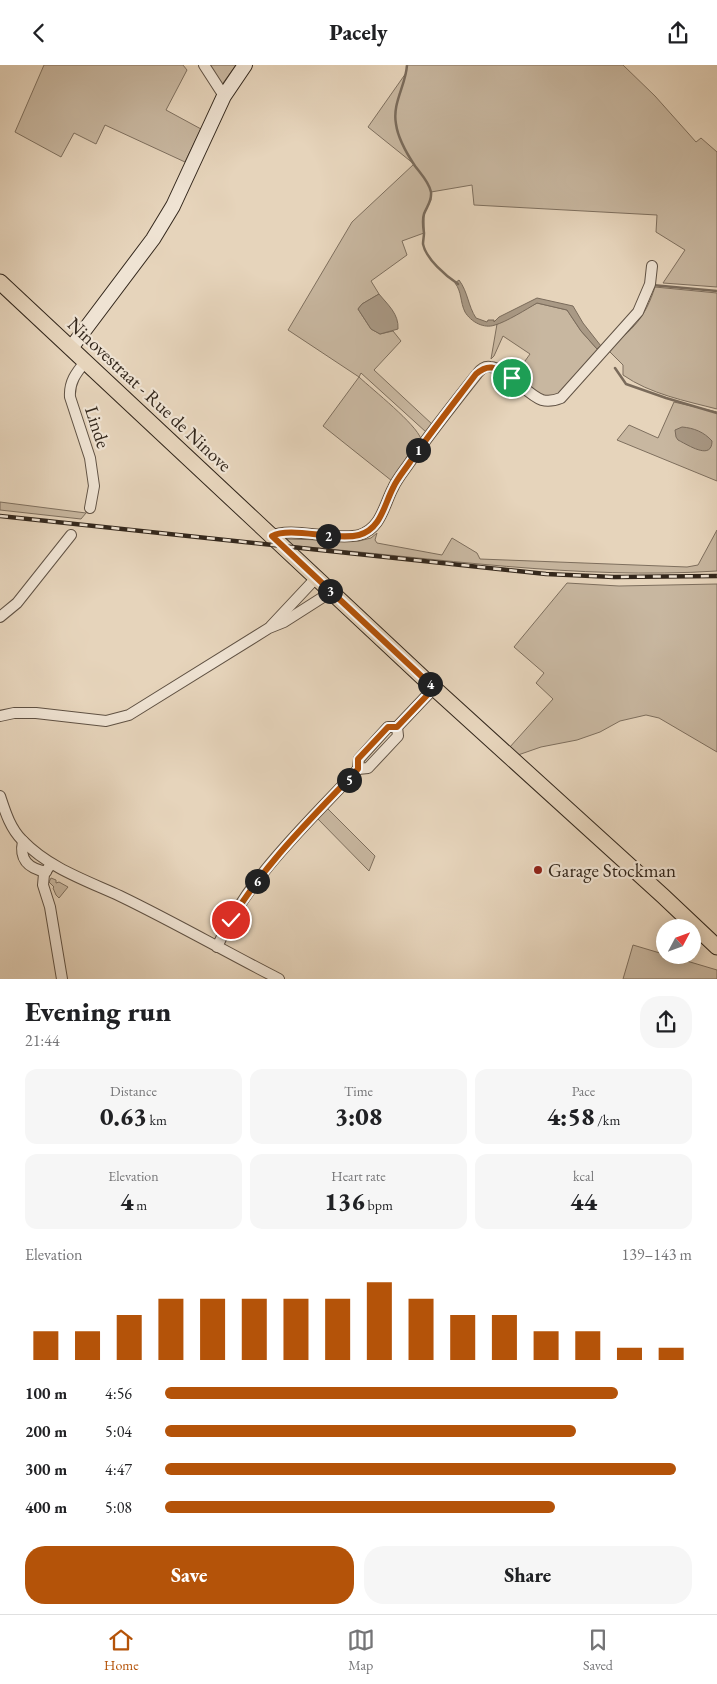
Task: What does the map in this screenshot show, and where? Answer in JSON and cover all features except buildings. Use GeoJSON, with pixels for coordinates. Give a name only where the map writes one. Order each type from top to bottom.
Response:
{"type":"FeatureCollection","features":[{"type":"Feature","properties":{"kind":"main road"},"geometry":{"type":"LineString","coordinates":[[71,348],[153,239],[173,206],[224,95],[246,65]]}},
{"type":"Feature","properties":{"kind":"main road","name":"Ninovestraat - Rue de Ninove"},"geometry":{"type":"LineString","coordinates":[[0,282],[434,688],[717,947]]}},
{"type":"Feature","properties":{"kind":"street"},"geometry":{"type":"LineString","coordinates":[[204,65],[224,95]]}},
{"type":"Feature","properties":{"kind":"street"},"geometry":{"type":"LineString","coordinates":[[272,536],[283,533],[347,536],[358,535],[369,530],[378,521],[392,489],[426,439],[476,374],[483,368],[489,366],[495,368],[541,400],[555,401],[561,398],[638,312],[650,284],[652,266]]}},
{"type":"Feature","properties":{"kind":"street","name":"Linde"},"geometry":{"type":"LineString","coordinates":[[85,362],[69,386],[70,397],[90,458],[94,486],[90,507]]}},
{"type":"Feature","properties":{"kind":"street"},"geometry":{"type":"LineString","coordinates":[[0,617],[18,603],[72,535]]}},
{"type":"Feature","properties":{"kind":"street"},"geometry":{"type":"LineString","coordinates":[[269,628],[316,578]]}},
{"type":"Feature","properties":{"kind":"street"},"geometry":{"type":"LineString","coordinates":[[0,716],[14,713],[36,713],[106,721],[129,715],[331,592]]}},
{"type":"Feature","properties":{"kind":"street"},"geometry":{"type":"LineString","coordinates":[[300,596],[310,606]]}},
{"type":"Feature","properties":{"kind":"street"},"geometry":{"type":"LineString","coordinates":[[217,947],[246,895],[258,880],[358,769],[368,768],[398,736],[397,727],[434,688]]}},
{"type":"Feature","properties":{"kind":"street"},"geometry":{"type":"LineString","coordinates":[[0,796],[10,823],[23,841],[48,868],[119,896],[279,979]]}},
{"type":"Feature","properties":{"kind":"street"},"geometry":{"type":"LineString","coordinates":[[23,841],[21,849],[27,864],[35,870],[48,868]]}},
{"type":"Feature","properties":{"kind":"street"},"geometry":{"type":"LineString","coordinates":[[48,868],[43,885],[50,907],[62,979]]}},
{"type":"Feature","properties":{"kind":"shaded area"},"geometry":{"type":"Polygon","coordinates":[[[44,65],[183,65],[187,70],[166,110],[201,129],[185,162],[105,125],[96,144],[74,133],[61,157],[15,132],[44,65]]]}},
{"type":"Feature","properties":{"kind":"shaded area"},"geometry":{"type":"Polygon","coordinates":[[[199,65],[236,65],[218,90],[199,65]]]}},
{"type":"Feature","properties":{"kind":"shaded area"},"geometry":{"type":"Polygon","coordinates":[[[407,65],[623,65],[655,96],[696,142],[701,138],[717,152],[717,287],[663,283],[685,250],[656,232],[657,215],[474,205],[472,185],[431,192],[431,200],[424,213],[424,233],[402,241],[407,255],[371,281],[379,294],[362,304],[358,309],[371,329],[380,334],[393,331],[401,341],[374,370],[433,425],[426,432],[361,373],[359,377],[288,330],[352,222],[414,164],[368,127],[406,73],[407,65]]]}},
{"type":"Feature","properties":{"kind":"shaded area"},"geometry":{"type":"Polygon","coordinates":[[[459,280],[476,318],[487,322],[488,320],[494,320],[494,322],[499,317],[537,298],[573,306],[583,323],[601,346],[597,349],[581,331],[567,310],[537,303],[500,323],[491,326],[478,324],[465,312],[455,283],[459,280]]]}},
{"type":"Feature","properties":{"kind":"shaded area"},"geometry":{"type":"Polygon","coordinates":[[[655,287],[717,293],[717,409],[668,396],[634,382],[623,375],[623,365],[607,349],[637,323],[647,307],[655,287]]]}},
{"type":"Feature","properties":{"kind":"shaded area"},"geometry":{"type":"Polygon","coordinates":[[[379,294],[395,314],[398,324],[398,329],[380,334],[371,329],[358,309],[362,304],[379,294]]]}},
{"type":"Feature","properties":{"kind":"shaded area"},"geometry":{"type":"Polygon","coordinates":[[[537,303],[567,310],[581,331],[597,349],[600,349],[564,393],[546,397],[537,393],[515,375],[530,354],[503,336],[491,359],[497,324],[537,303]]]}},
{"type":"Feature","properties":{"kind":"shaded area"},"geometry":{"type":"Polygon","coordinates":[[[359,377],[403,416],[421,439],[392,481],[323,426],[359,377]]]}},
{"type":"Feature","properties":{"kind":"shaded area"},"geometry":{"type":"Polygon","coordinates":[[[674,402],[717,412],[717,481],[617,440],[629,425],[658,438],[674,402]]]}},
{"type":"Feature","properties":{"kind":"shaded area"},"geometry":{"type":"Polygon","coordinates":[[[682,427],[695,429],[706,435],[712,441],[711,447],[704,451],[699,450],[678,440],[675,430],[682,427]]]}},
{"type":"Feature","properties":{"kind":"shaded area"},"geometry":{"type":"Polygon","coordinates":[[[0,502],[86,513],[81,519],[0,510],[0,502]]]}},
{"type":"Feature","properties":{"kind":"shaded area"},"geometry":{"type":"Polygon","coordinates":[[[717,530],[717,571],[665,573],[612,573],[506,566],[296,546],[286,541],[287,539],[359,541],[371,538],[377,533],[375,540],[377,543],[442,555],[452,538],[477,553],[480,559],[687,567],[698,565],[717,530]]]}},
{"type":"Feature","properties":{"kind":"shaded area"},"geometry":{"type":"Polygon","coordinates":[[[567,583],[619,586],[717,584],[717,752],[659,718],[646,715],[620,721],[600,732],[577,740],[541,747],[518,755],[509,748],[553,699],[536,683],[544,673],[514,647],[567,583]]]}},
{"type":"Feature","properties":{"kind":"shaded area"},"geometry":{"type":"Polygon","coordinates":[[[326,807],[375,856],[369,871],[317,818],[326,807]]]}},
{"type":"Feature","properties":{"kind":"shaded area"},"geometry":{"type":"Polygon","coordinates":[[[51,878],[56,880],[56,883],[59,882],[68,887],[59,898],[54,887],[49,882],[51,878]]]}},
{"type":"Feature","properties":{"kind":"shaded area"},"geometry":{"type":"Polygon","coordinates":[[[633,945],[656,952],[656,964],[697,964],[717,970],[717,979],[623,979],[633,945]]]}},
{"type":"Feature","properties":{"kind":"waterway"},"geometry":{"type":"LineString","coordinates":[[407,65],[395,116],[397,130],[403,146],[427,181],[431,192],[430,201],[423,219],[423,244],[432,261],[442,272],[458,284]]}},
{"type":"Feature","properties":{"kind":"waterway"},"geometry":{"type":"LineString","coordinates":[[652,285],[717,291]]}},
{"type":"Feature","properties":{"kind":"waterway"},"geometry":{"type":"LineString","coordinates":[[615,368],[626,384],[717,413]]}},
{"type":"Feature","properties":{"kind":"railway"},"geometry":{"type":"LineString","coordinates":[[0,516],[546,574],[614,577],[717,576]]}},
{"type":"Feature","properties":{"kind":"place","name":"Garage Stockman"},"geometry":{"type":"Point","coordinates":[538,870]}},
{"type":"Feature","properties":{"kind":"route"},"geometry":{"type":"LineString","coordinates":[[231,920],[246,895],[269,866],[358,769],[358,759],[388,727],[397,727],[434,688],[272,536],[278,533],[347,536],[365,533],[378,521],[392,489],[426,439],[476,374],[489,366],[512,378]]}}]}
